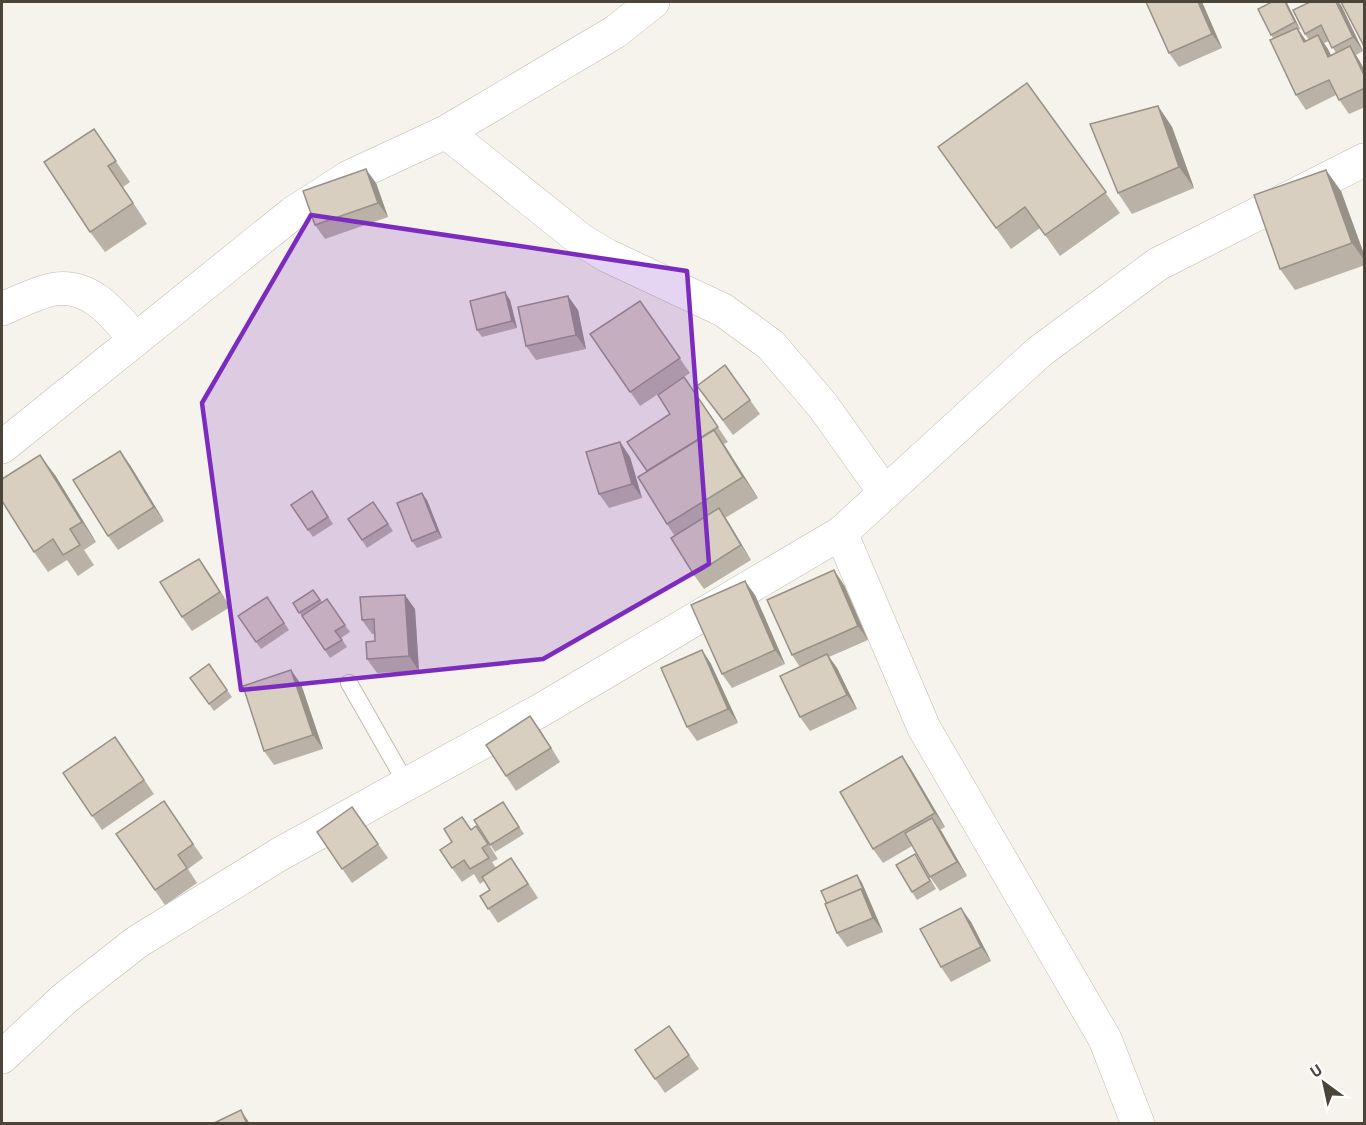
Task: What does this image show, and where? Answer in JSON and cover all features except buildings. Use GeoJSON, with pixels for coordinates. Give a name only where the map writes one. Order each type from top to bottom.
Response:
{"type":"FeatureCollection","features":[{"type":"Feature","properties":{"kind":"street"},"geometry":{"type":"LineString","coordinates":[[2,447],[293,213],[349,177],[446,132],[615,32],[653,2]]}},
{"type":"Feature","properties":{"kind":"street"},"geometry":{"type":"LineString","coordinates":[[446,132],[581,240],[608,256],[723,310],[771,345],[823,406],[885,493]]}},
{"type":"Feature","properties":{"kind":"street"},"geometry":{"type":"LineString","coordinates":[[2,1057],[64,999],[136,942],[280,854],[541,710],[841,532],[1039,352],[1158,264],[1365,160]]}},
{"type":"Feature","properties":{"kind":"street"},"geometry":{"type":"LineString","coordinates":[[2,309],[55,289],[80,291],[101,301],[135,339]]}},
{"type":"Feature","properties":{"kind":"street"},"geometry":{"type":"LineString","coordinates":[[841,532],[924,728],[1105,1039],[1138,1124]]}},
{"type":"Feature","properties":{"kind":"lane"},"geometry":{"type":"LineString","coordinates":[[349,683],[406,783]]}},
{"type":"Feature","properties":{"kind":"highlighted area"},"geometry":{"type":"Polygon","coordinates":[[[311,215],[687,271],[709,564],[543,659],[241,690],[202,403],[311,215]]]}}]}
